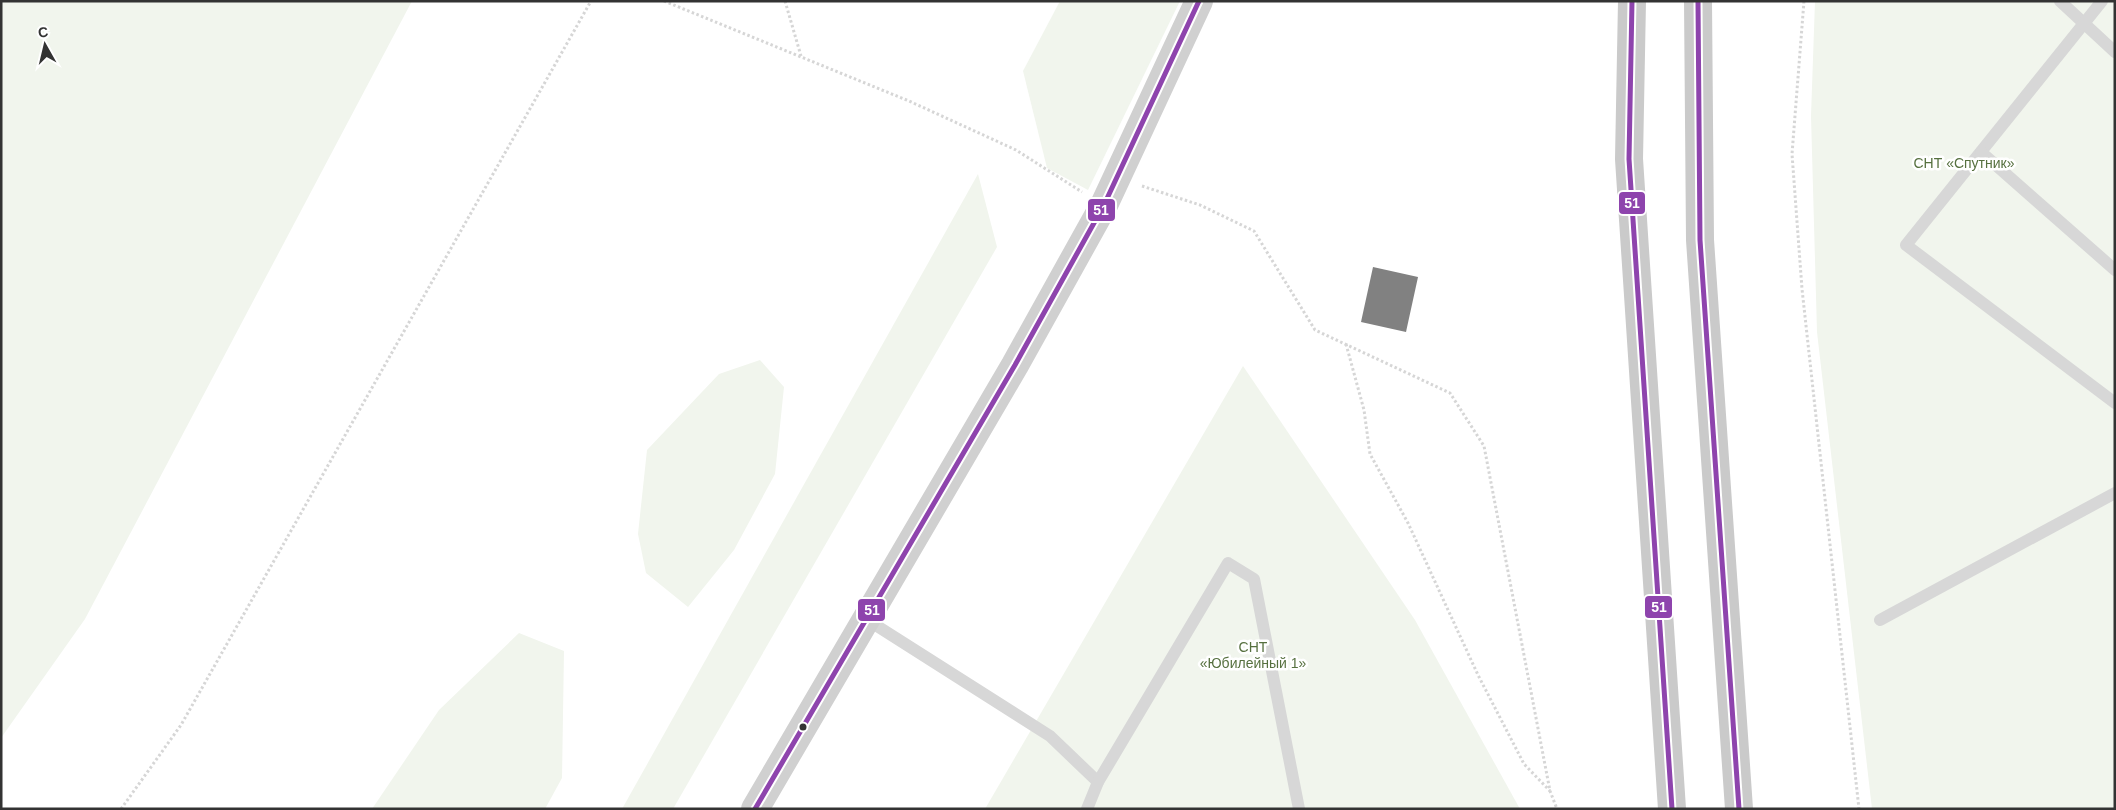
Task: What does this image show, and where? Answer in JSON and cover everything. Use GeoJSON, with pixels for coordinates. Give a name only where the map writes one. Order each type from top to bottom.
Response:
{"type":"FeatureCollection","features":[{"type":"Feature","properties":{"kind":"main road"},"geometry":{"type":"LineString","coordinates":[[755,809],[1015,365],[1104,206],[1198,1]]}},
{"type":"Feature","properties":{"kind":"main road"},"geometry":{"type":"LineString","coordinates":[[1632,1],[1629,159],[1672,809]]}},
{"type":"Feature","properties":{"kind":"main road"},"geometry":{"type":"LineString","coordinates":[[1698,1],[1700,240],[1739,809]]}},
{"type":"Feature","properties":{"kind":"lane"},"geometry":{"type":"LineString","coordinates":[[2060,1],[2115,52]]}},
{"type":"Feature","properties":{"kind":"lane"},"geometry":{"type":"LineString","coordinates":[[2102,1],[1906,245],[2115,403]]}},
{"type":"Feature","properties":{"kind":"lane"},"geometry":{"type":"LineString","coordinates":[[1981,152],[2115,270]]}},
{"type":"Feature","properties":{"kind":"lane"},"geometry":{"type":"LineString","coordinates":[[1880,620],[2115,493]]}},
{"type":"Feature","properties":{"kind":"lane"},"geometry":{"type":"LineString","coordinates":[[1087,809],[1098,782],[1228,563],[1254,580],[1299,809]]}},
{"type":"Feature","properties":{"kind":"lane"},"geometry":{"type":"LineString","coordinates":[[866,619],[1050,736],[1098,782]]}},
{"type":"Feature","properties":{"kind":"path"},"geometry":{"type":"LineString","coordinates":[[121,809],[182,726],[591,1]]}},
{"type":"Feature","properties":{"kind":"path"},"geometry":{"type":"LineString","coordinates":[[664,1],[909,101],[1016,150],[1104,206]]}},
{"type":"Feature","properties":{"kind":"path"},"geometry":{"type":"LineString","coordinates":[[786,1],[801,57]]}},
{"type":"Feature","properties":{"kind":"path"},"geometry":{"type":"LineString","coordinates":[[1804,1],[1792,154],[1802,289],[1858,809]]}},
{"type":"Feature","properties":{"kind":"path"},"geometry":{"type":"LineString","coordinates":[[1117,178],[1200,205],[1254,231],[1315,330],[1450,393],[1484,446],[1550,791],[1557,809]]}},
{"type":"Feature","properties":{"kind":"path"},"geometry":{"type":"LineString","coordinates":[[1346,344],[1364,410],[1370,454],[1408,523],[1478,675],[1524,764],[1550,791]]}},
{"type":"Feature","properties":{"kind":"green space"},"geometry":{"type":"Polygon","coordinates":[[[1,1],[412,1],[85,619],[1,738],[1,1]]]}},
{"type":"Feature","properties":{"kind":"green space"},"geometry":{"type":"Polygon","coordinates":[[[1060,1],[1180,1],[1088,190],[1047,168],[1023,71],[1060,1]]]}},
{"type":"Feature","properties":{"kind":"green space","name":"СНТ «Спутник»"},"geometry":{"type":"Polygon","coordinates":[[[1815,1],[2115,1],[2115,809],[1872,809],[1817,332],[1811,116],[1815,1]]]}},
{"type":"Feature","properties":{"kind":"green space"},"geometry":{"type":"Polygon","coordinates":[[[978,174],[997,247],[673,809],[622,809],[978,174]]]}},
{"type":"Feature","properties":{"kind":"green space"},"geometry":{"type":"Polygon","coordinates":[[[760,360],[784,387],[775,474],[734,550],[688,607],[646,573],[638,534],[647,450],[719,374],[760,360]]]}},
{"type":"Feature","properties":{"kind":"green space","name":"СНТ «Юбилейный 1»"},"geometry":{"type":"Polygon","coordinates":[[[1243,366],[1415,620],[1520,809],[985,809],[1243,366]]]}},
{"type":"Feature","properties":{"kind":"green space"},"geometry":{"type":"Polygon","coordinates":[[[519,633],[564,651],[562,778],[545,809],[372,809],[439,710],[519,633]]]}},
{"type":"Feature","properties":{"kind":"building"},"geometry":{"type":"Polygon","coordinates":[[[1373,267],[1418,277],[1406,332],[1361,322],[1373,267]]]}},
{"type":"Feature","properties":{"kind":"transit line","name":"51"},"geometry":{"type":"LineString","coordinates":[[755,809],[1015,365],[1104,205],[1199,1]]}},
{"type":"Feature","properties":{"kind":"transit line","name":"51"},"geometry":{"type":"LineString","coordinates":[[1632,1],[1629,159],[1672,809]]}},
{"type":"Feature","properties":{"kind":"transit line","name":"51"},"geometry":{"type":"LineString","coordinates":[[1698,1],[1700,240],[1739,809]]}}]}
